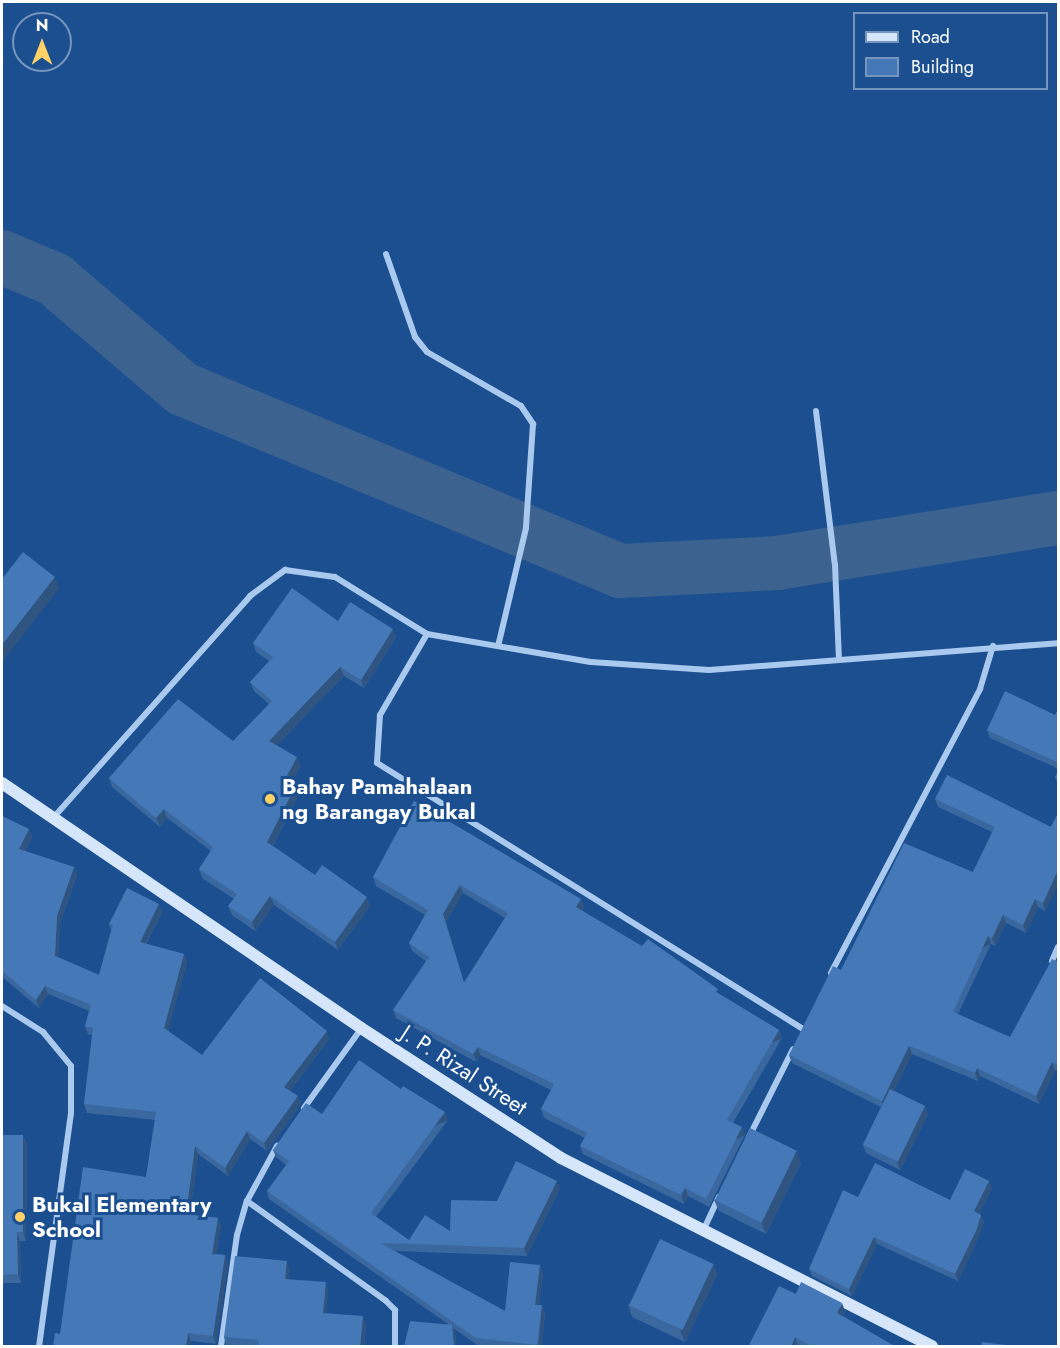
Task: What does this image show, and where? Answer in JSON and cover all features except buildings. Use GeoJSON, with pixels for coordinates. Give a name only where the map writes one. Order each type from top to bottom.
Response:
{"type":"FeatureCollection","features":[{"type":"Feature","properties":{"kind":"main road","name":"J. P. Rizal Street"},"geometry":{"type":"LineString","coordinates":[[2,783],[361,1028],[561,1158],[932,1347]]}},
{"type":"Feature","properties":{"kind":"street"},"geometry":{"type":"LineString","coordinates":[[386,254],[415,337],[427,352],[521,406],[533,424],[526,528],[498,646]]}},
{"type":"Feature","properties":{"kind":"street"},"geometry":{"type":"LineString","coordinates":[[816,411],[835,565],[839,659]]}},
{"type":"Feature","properties":{"kind":"street"},"geometry":{"type":"LineString","coordinates":[[54,817],[250,596],[285,570],[335,577],[427,634],[591,662],[709,670],[1059,642]]}},
{"type":"Feature","properties":{"kind":"street"},"geometry":{"type":"LineString","coordinates":[[427,634],[380,715],[377,763],[803,1029]]}},
{"type":"Feature","properties":{"kind":"street"},"geometry":{"type":"LineString","coordinates":[[827,980],[980,690],[993,646]]}},
{"type":"Feature","properties":{"kind":"street"},"geometry":{"type":"LineString","coordinates":[[1052,961],[1059,947]]}},
{"type":"Feature","properties":{"kind":"street"},"geometry":{"type":"LineString","coordinates":[[2,1006],[43,1032],[71,1066],[71,1113],[39,1347]]}},
{"type":"Feature","properties":{"kind":"street"},"geometry":{"type":"LineString","coordinates":[[745,1146],[808,1019]]}},
{"type":"Feature","properties":{"kind":"street"},"geometry":{"type":"LineString","coordinates":[[301,1112],[361,1028]]}},
{"type":"Feature","properties":{"kind":"street"},"geometry":{"type":"LineString","coordinates":[[221,1347],[237,1235],[247,1201],[281,1140]]}},
{"type":"Feature","properties":{"kind":"street"},"geometry":{"type":"LineString","coordinates":[[703,1231],[724,1188]]}},
{"type":"Feature","properties":{"kind":"street"},"geometry":{"type":"LineString","coordinates":[[247,1201],[386,1301],[395,1310],[394,1347]]}},
{"type":"Feature","properties":{"kind":"waterway"},"geometry":{"type":"LineString","coordinates":[[2,257],[54,279],[183,389],[621,571],[777,563],[1058,518]]}},
{"type":"Feature","properties":{"kind":"place","name":"Bahay Pamahalaan ng Barangay Bukal"},"geometry":{"type":"Point","coordinates":[270,799]}},
{"type":"Feature","properties":{"kind":"place","name":"Bukal Elementary School"},"geometry":{"type":"Point","coordinates":[20,1217]}}]}
